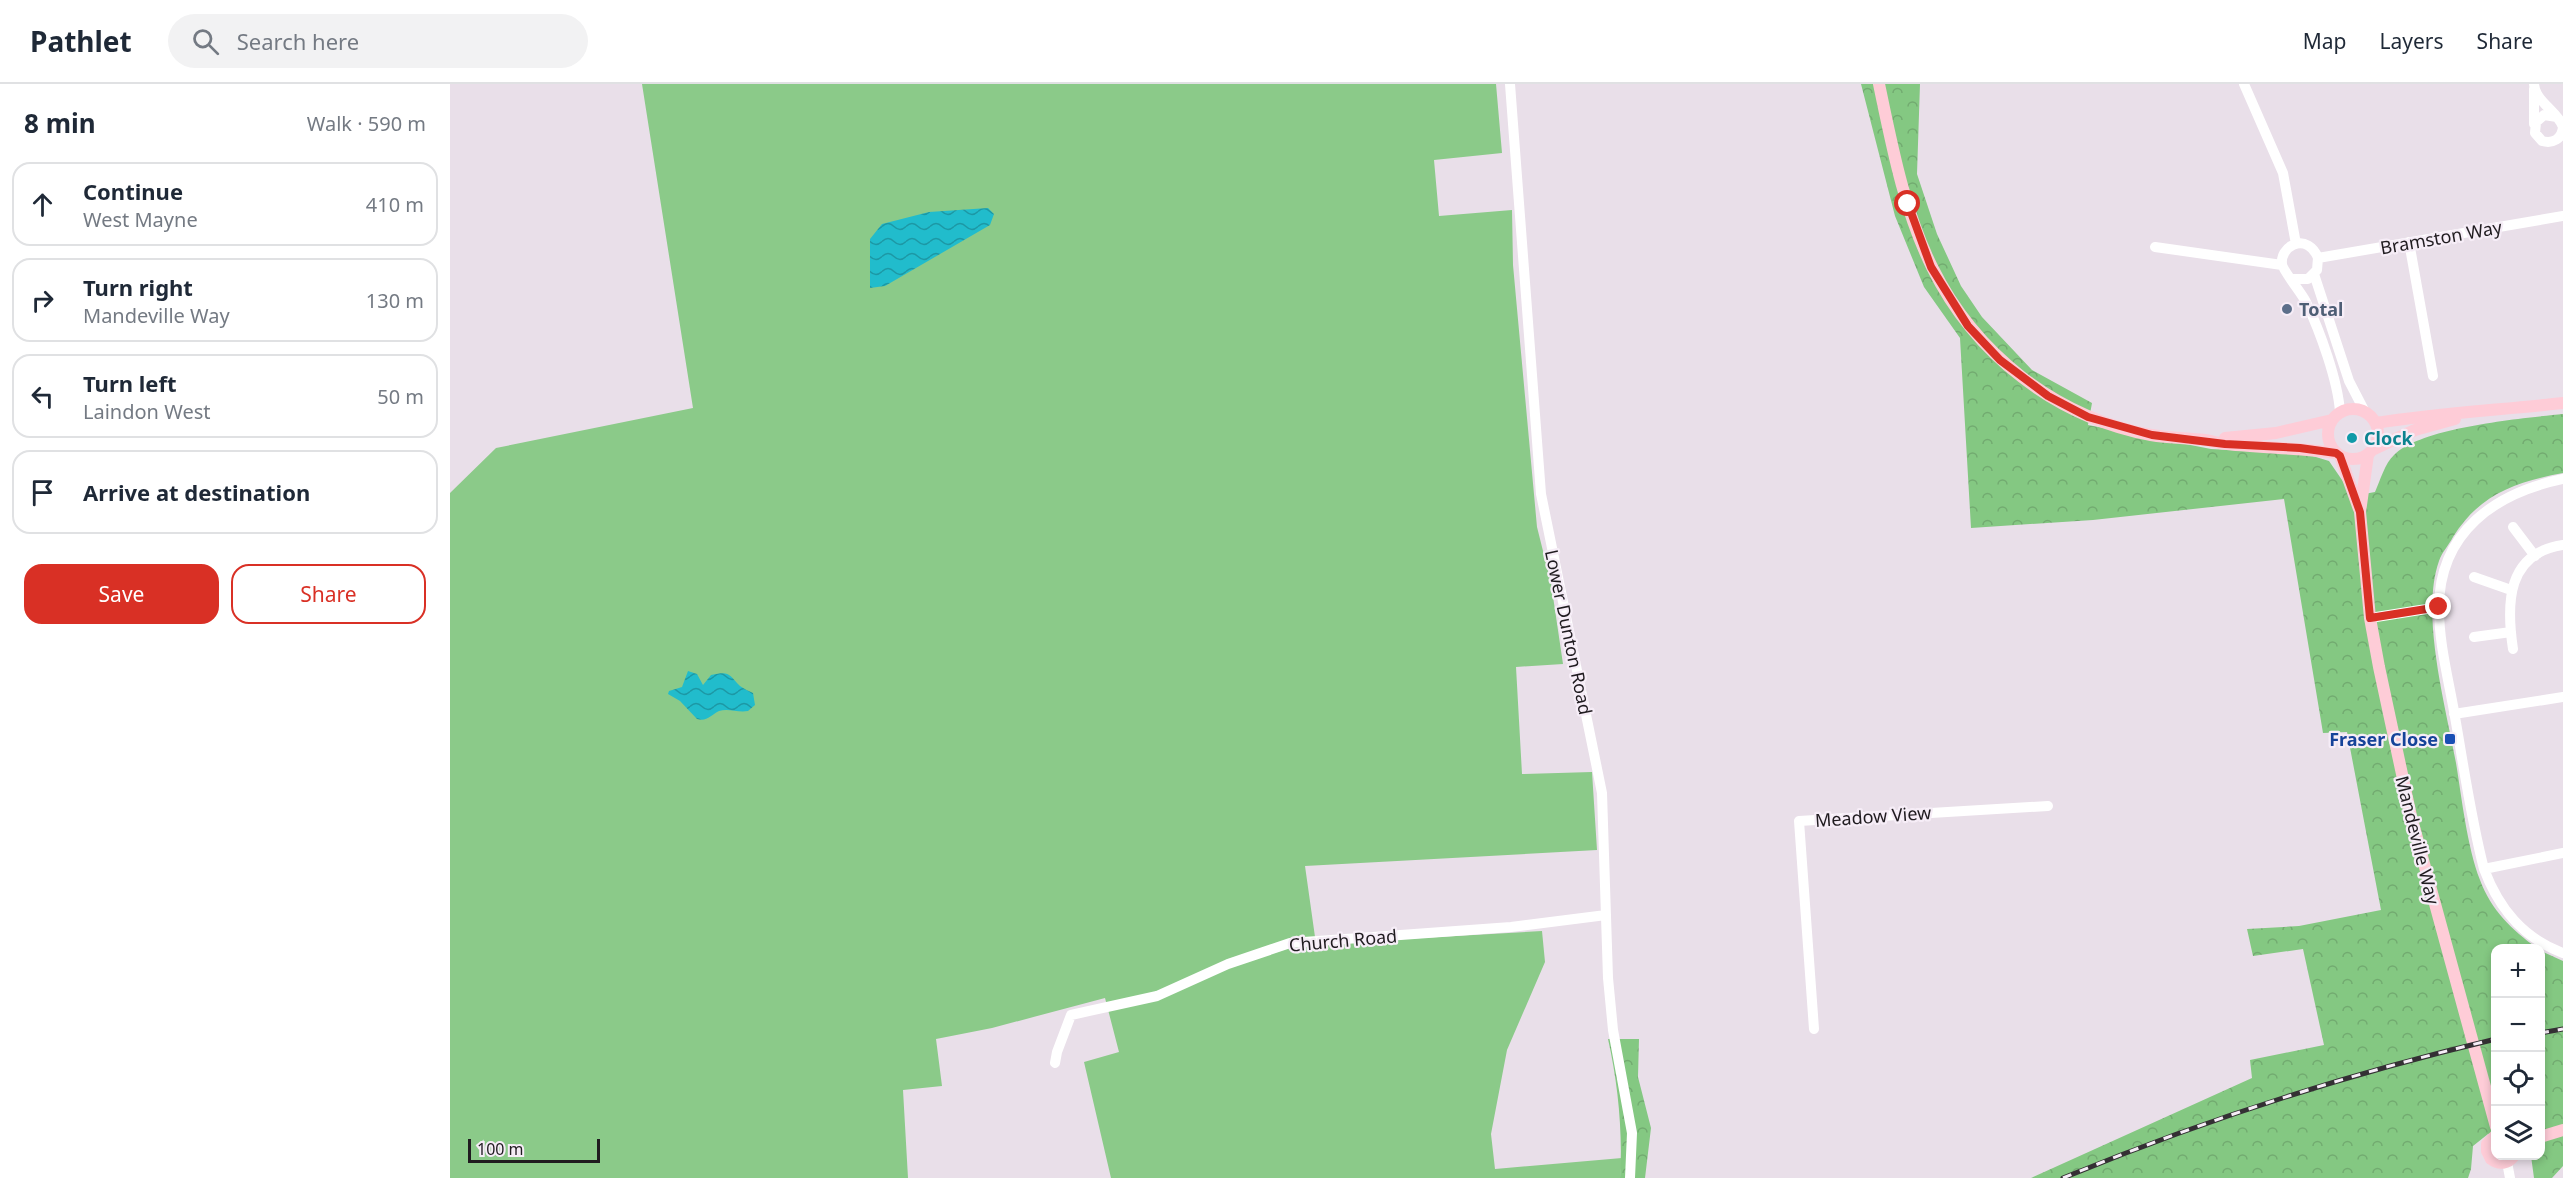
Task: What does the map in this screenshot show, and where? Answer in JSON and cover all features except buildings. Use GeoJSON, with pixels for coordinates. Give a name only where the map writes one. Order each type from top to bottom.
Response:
{"type":"FeatureCollection","features":[{"type":"Feature","properties":{"kind":"main road"},"geometry":{"type":"LineString","coordinates":[[1879,84],[1898,171],[1920,238],[1942,286],[1981,342],[2024,380],[2048,396],[2088,417],[2152,435],[2225,444],[2300,448],[2355,460],[2415,430],[2498,410]]}},
{"type":"Feature","properties":{"kind":"main road"},"geometry":{"type":"LineString","coordinates":[[2376,423],[2461,411],[2498,410],[2563,403]]}},
{"type":"Feature","properties":{"kind":"main road"},"geometry":{"type":"LineString","coordinates":[[2206,440],[2276,433],[2336,416],[2348,409],[2365,412],[2376,423],[2378,436],[2371,452]]}},
{"type":"Feature","properties":{"kind":"main road"},"geometry":{"type":"LineString","coordinates":[[2336,416],[2328,434],[2328,441],[2338,455]]}},
{"type":"Feature","properties":{"kind":"main road","name":"Mandeville Way"},"geometry":{"type":"LineString","coordinates":[[2360,512],[2371,452]]}},
{"type":"Feature","properties":{"kind":"main road","name":"Mandeville Way"},"geometry":{"type":"LineString","coordinates":[[2338,455],[2360,512],[2370,618],[2410,816],[2491,1111]]}},
{"type":"Feature","properties":{"kind":"main road"},"geometry":{"type":"LineString","coordinates":[[2545,1136],[2563,1130]]}},
{"type":"Feature","properties":{"kind":"main road"},"geometry":{"type":"LineString","coordinates":[[2491,1140],[2487,1144],[2488,1155],[2491,1158]]}},
{"type":"Feature","properties":{"kind":"street","name":"Lower Dunton Road"},"geometry":{"type":"LineString","coordinates":[[1510,84],[1541,494],[1602,793],[1613,1030],[1632,1133],[1630,1178]]}},
{"type":"Feature","properties":{"kind":"street"},"geometry":{"type":"LineString","coordinates":[[2244,84],[2283,173],[2295,244]]}},
{"type":"Feature","properties":{"kind":"street"},"geometry":{"type":"LineString","coordinates":[[2534,86],[2561,122],[2562,131],[2557,140],[2552,142],[2538,138],[2534,128],[2534,86]]}},
{"type":"Feature","properties":{"kind":"street"},"geometry":{"type":"LineString","coordinates":[[2534,128],[2536,122],[2544,115],[2557,117]]}},
{"type":"Feature","properties":{"kind":"street","name":"Bramston Way"},"geometry":{"type":"LineString","coordinates":[[2318,258],[2563,216]]}},
{"type":"Feature","properties":{"kind":"street"},"geometry":{"type":"LineString","coordinates":[[2409,242],[2433,376]]}},
{"type":"Feature","properties":{"kind":"street"},"geometry":{"type":"LineString","coordinates":[[2293,279],[2304,280],[2314,274],[2319,265],[2318,258],[2309,246],[2295,244],[2283,254],[2282,265],[2286,274],[2293,279],[2313,321],[2338,390],[2336,416]]}},
{"type":"Feature","properties":{"kind":"street"},"geometry":{"type":"LineString","coordinates":[[2155,247],[2282,265]]}},
{"type":"Feature","properties":{"kind":"street"},"geometry":{"type":"LineString","coordinates":[[2314,274],[2349,381],[2365,412]]}},
{"type":"Feature","properties":{"kind":"street"},"geometry":{"type":"LineString","coordinates":[[2563,479],[2506,497],[2474,521],[2458,540],[2448,562],[2440,590],[2439,607],[2454,714],[2484,869],[2494,895],[2509,916],[2536,941],[2563,953]]}},
{"type":"Feature","properties":{"kind":"street"},"geometry":{"type":"LineString","coordinates":[[2513,527],[2535,556]]}},
{"type":"Feature","properties":{"kind":"street"},"geometry":{"type":"LineString","coordinates":[[2513,648],[2511,590],[2517,572],[2545,550],[2563,545]]}},
{"type":"Feature","properties":{"kind":"street"},"geometry":{"type":"LineString","coordinates":[[2474,577],[2511,590]]}},
{"type":"Feature","properties":{"kind":"street"},"geometry":{"type":"LineString","coordinates":[[2370,618],[2439,607]]}},
{"type":"Feature","properties":{"kind":"street"},"geometry":{"type":"LineString","coordinates":[[2474,637],[2511,632]]}},
{"type":"Feature","properties":{"kind":"street"},"geometry":{"type":"LineString","coordinates":[[2454,714],[2563,697]]}},
{"type":"Feature","properties":{"kind":"street","name":"Meadow View"},"geometry":{"type":"LineString","coordinates":[[1814,1029],[1799,821],[2048,806]]}},
{"type":"Feature","properties":{"kind":"street"},"geometry":{"type":"LineString","coordinates":[[2484,869],[2563,853]]}},
{"type":"Feature","properties":{"kind":"street","name":"Church Road"},"geometry":{"type":"LineString","coordinates":[[1055,1063],[1071,1015],[1157,996],[1228,964],[1290,943],[1511,927],[1606,915]]}},
{"type":"Feature","properties":{"kind":"street"},"geometry":{"type":"LineString","coordinates":[[2510,1160],[2510,1178]]}},
{"type":"Feature","properties":{"kind":"green space"},"geometry":{"type":"Polygon","coordinates":[[[642,84],[1496,84],[1502,153],[1434,160],[1439,216],[1512,210],[1513,265],[1537,527],[1551,583],[1563,664],[1516,667],[1522,774],[1592,772],[1597,850],[1305,866],[1316,944],[1542,931],[1545,962],[1507,1050],[1491,1134],[1495,1169],[1622,1158],[1620,1178],[1111,1178],[1084,1062],[1119,1052],[1105,998],[992,1028],[936,1039],[942,1086],[903,1090],[908,1178],[450,1178],[450,493],[496,448],[693,408],[642,84]]]}},
{"type":"Feature","properties":{"kind":"green space"},"geometry":{"type":"Polygon","coordinates":[[[1861,84],[1920,84],[1917,174],[1937,234],[1961,286],[1982,317],[2032,370],[2092,403],[2088,425],[2211,449],[2306,454],[2329,461],[2353,496],[2375,492],[2391,458],[2407,445],[2426,437],[2474,426],[2563,414],[2563,473],[2514,486],[2487,500],[2475,510],[2442,555],[2434,583],[2433,634],[2441,689],[2475,867],[2496,910],[2532,944],[2491,944],[2491,1133],[2473,1146],[2468,1178],[2031,1178],[2252,1078],[2250,1060],[2324,1045],[2303,949],[2253,956],[2247,929],[2299,926],[2381,910],[2347,732],[2323,733],[2284,499],[2093,520],[1971,528],[1960,338],[1924,287],[1895,216],[1861,84]]]}},
{"type":"Feature","properties":{"kind":"green space"},"geometry":{"type":"Polygon","coordinates":[[[2545,953],[2563,961],[2563,1166],[2552,1178],[2534,1178],[2532,1160],[2545,1160],[2545,953]]]}},
{"type":"Feature","properties":{"kind":"green space"},"geometry":{"type":"Polygon","coordinates":[[[1608,1039],[1639,1039],[1638,1077],[1651,1128],[1645,1178],[1620,1178],[1619,1108],[1608,1039]]]}},
{"type":"Feature","properties":{"kind":"water"},"geometry":{"type":"Polygon","coordinates":[[[988,208],[994,214],[990,225],[885,286],[870,288],[870,239],[882,224],[929,212],[988,208]]]}},
{"type":"Feature","properties":{"kind":"water"},"geometry":{"type":"Polygon","coordinates":[[[688,671],[697,674],[703,685],[711,675],[728,674],[740,686],[753,693],[755,705],[748,711],[723,710],[706,719],[697,719],[680,701],[668,694],[669,691],[682,687],[688,671]]]}},
{"type":"Feature","properties":{"kind":"railway"},"geometry":{"type":"LineString","coordinates":[[2545,1032],[2563,1029]]}},
{"type":"Feature","properties":{"kind":"railway"},"geometry":{"type":"LineString","coordinates":[[2063,1178],[2169,1137],[2276,1100],[2385,1067],[2491,1040]]}},
{"type":"Feature","properties":{"kind":"place","name":"Total"},"geometry":{"type":"Point","coordinates":[2287,309]}},
{"type":"Feature","properties":{"kind":"place","name":"Clock"},"geometry":{"type":"Point","coordinates":[2352,438]}},
{"type":"Feature","properties":{"kind":"place","name":"Fraser Close"},"geometry":{"type":"Point","coordinates":[2450,739]}},
{"type":"Feature","properties":{"kind":"route"},"geometry":{"type":"LineString","coordinates":[[1908,204],[1931,267],[1954,306],[1981,342],[2024,380],[2048,396],[2088,417],[2127,430],[2225,444],[2300,448],[2336,453],[2340,456],[2360,512],[2370,618],[2439,607]]}}]}
